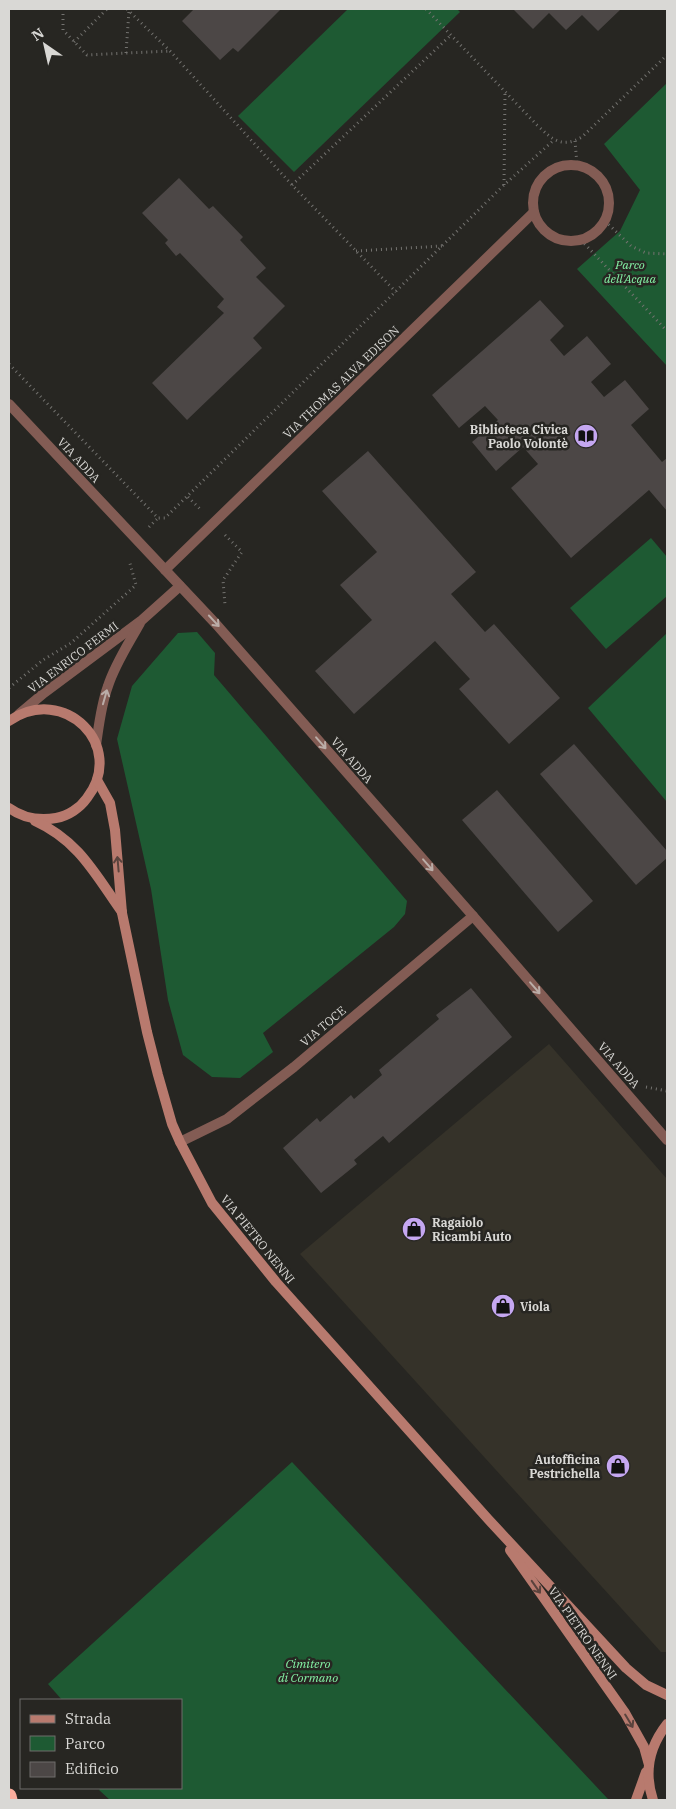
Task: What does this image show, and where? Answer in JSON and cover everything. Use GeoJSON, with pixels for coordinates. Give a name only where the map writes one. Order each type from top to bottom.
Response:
{"type":"FeatureCollection","features":[{"type":"Feature","properties":{"kind":"highway"},"geometry":{"type":"LineString","coordinates":[[9,1796],[10,1800]]}},
{"type":"Feature","properties":{"kind":"street"},"geometry":{"type":"LineString","coordinates":[[577,165],[594,172],[606,186],[609,210],[605,221],[595,233],[581,240],[569,241],[557,238],[547,232],[539,223],[534,212],[533,199],[536,188],[543,177],[553,170],[564,166],[577,165]]}},
{"type":"Feature","properties":{"kind":"street","name":"VIA THOMAS ALVA EDISON"},"geometry":{"type":"LineString","coordinates":[[166,570],[534,212]]}},
{"type":"Feature","properties":{"kind":"street","name":"VIA ADDA"},"geometry":{"type":"LineString","coordinates":[[9,404],[216,624],[667,1140]]}},
{"type":"Feature","properties":{"kind":"street","name":"VIA ENRICO FERMI"},"geometry":{"type":"LineString","coordinates":[[19,714],[44,693],[142,620],[180,586]]}},
{"type":"Feature","properties":{"kind":"street","name":"VIA ENRICO FERMI"},"geometry":{"type":"LineString","coordinates":[[96,745],[102,706],[108,685],[142,620]]}},
{"type":"Feature","properties":{"kind":"street"},"geometry":{"type":"LineString","coordinates":[[9,721],[19,714],[45,708],[58,710],[70,715],[90,733],[96,745],[99,762],[97,780],[92,792],[83,804],[72,812],[60,818],[46,820],[9,812]]}},
{"type":"Feature","properties":{"kind":"street","name":"VIA PIETRO NENNI"},"geometry":{"type":"LineString","coordinates":[[97,780],[110,803],[115,830],[122,913],[149,1041],[165,1102],[180,1142],[202,1186],[223,1218],[276,1282],[488,1519],[626,1668],[646,1685],[667,1695]]}},
{"type":"Feature","properties":{"kind":"street"},"geometry":{"type":"LineString","coordinates":[[9,808],[20,815]]}},
{"type":"Feature","properties":{"kind":"street","name":"VIA PIETRO NENNI"},"geometry":{"type":"LineString","coordinates":[[31,818],[56,832],[80,852],[122,913]]}},
{"type":"Feature","properties":{"kind":"street","name":"VIA TOCE"},"geometry":{"type":"LineString","coordinates":[[180,1142],[226,1119],[294,1067],[473,916]]}},
{"type":"Feature","properties":{"kind":"street","name":"VIA PIETRO NENNI"},"geometry":{"type":"LineString","coordinates":[[488,1519],[624,1713],[644,1746],[649,1766]]}},
{"type":"Feature","properties":{"kind":"street"},"geometry":{"type":"LineString","coordinates":[[636,1800],[655,1744],[667,1724]]}},
{"type":"Feature","properties":{"kind":"street"},"geometry":{"type":"LineString","coordinates":[[649,1766],[648,1782],[653,1800]]}},
{"type":"Feature","properties":{"kind":"path"},"geometry":{"type":"LineString","coordinates":[[63,9],[63,30],[87,55],[170,51]]}},
{"type":"Feature","properties":{"kind":"path"},"geometry":{"type":"LineString","coordinates":[[74,42],[107,9]]}},
{"type":"Feature","properties":{"kind":"path"},"geometry":{"type":"LineString","coordinates":[[426,9],[537,125],[554,140],[562,143],[575,141],[582,137],[667,55]]}},
{"type":"Feature","properties":{"kind":"path"},"geometry":{"type":"LineString","coordinates":[[126,54],[128,10]]}},
{"type":"Feature","properties":{"kind":"path"},"geometry":{"type":"LineString","coordinates":[[128,10],[170,51],[292,185],[396,292]]}},
{"type":"Feature","properties":{"kind":"path"},"geometry":{"type":"LineString","coordinates":[[292,185],[451,35]]}},
{"type":"Feature","properties":{"kind":"path"},"geometry":{"type":"LineString","coordinates":[[504,185],[505,90]]}},
{"type":"Feature","properties":{"kind":"path"},"geometry":{"type":"LineString","coordinates":[[9,688],[43,660],[71,643],[136,585],[126,548],[158,518],[166,518],[504,185],[554,140]]}},
{"type":"Feature","properties":{"kind":"path"},"geometry":{"type":"LineString","coordinates":[[575,141],[577,165]]}},
{"type":"Feature","properties":{"kind":"path"},"geometry":{"type":"LineString","coordinates":[[605,221],[631,246],[646,253],[667,254]]}},
{"type":"Feature","properties":{"kind":"path"},"geometry":{"type":"LineString","coordinates":[[581,240],[667,331]]}},
{"type":"Feature","properties":{"kind":"path"},"geometry":{"type":"LineString","coordinates":[[356,251],[443,246]]}},
{"type":"Feature","properties":{"kind":"path"},"geometry":{"type":"LineString","coordinates":[[9,364],[158,518]]}},
{"type":"Feature","properties":{"kind":"path"},"geometry":{"type":"LineString","coordinates":[[188,497],[242,552],[223,580],[226,614]]}},
{"type":"Feature","properties":{"kind":"path"},"geometry":{"type":"LineString","coordinates":[[645,1087],[667,1091]]}},
{"type":"Feature","properties":{"kind":"shaded area"},"geometry":{"type":"Polygon","coordinates":[[[549,1044],[667,1179],[667,1652],[661,1652],[300,1254],[549,1044]]]}},
{"type":"Feature","properties":{"kind":"green space"},"geometry":{"type":"Polygon","coordinates":[[[348,9],[457,9],[460,12],[294,172],[238,116],[348,9]]]}},
{"type":"Feature","properties":{"kind":"green space","name":"Parco dell'Acqua"},"geometry":{"type":"Polygon","coordinates":[[[667,83],[667,366],[577,269],[620,231],[640,190],[604,144],[667,83]]]}},
{"type":"Feature","properties":{"kind":"green space"},"geometry":{"type":"Polygon","coordinates":[[[651,538],[667,557],[667,596],[606,649],[570,608],[651,538]]]}},
{"type":"Feature","properties":{"kind":"green space"},"geometry":{"type":"Polygon","coordinates":[[[197,632],[215,653],[214,675],[407,901],[405,914],[394,927],[263,1033],[273,1052],[240,1078],[212,1077],[183,1055],[168,1000],[151,889],[117,739],[132,686],[178,633],[197,632]]]}},
{"type":"Feature","properties":{"kind":"green space"},"geometry":{"type":"Polygon","coordinates":[[[667,633],[667,802],[588,708],[667,633]]]}},
{"type":"Feature","properties":{"kind":"green space","name":"Cimitero di Cormano"},"geometry":{"type":"Polygon","coordinates":[[[292,1462],[608,1799],[110,1800],[100,1789],[182,1789],[182,1699],[61,1699],[48,1684],[292,1462]]]}},
{"type":"Feature","properties":{"kind":"building"},"geometry":{"type":"Polygon","coordinates":[[[194,9],[281,9],[238,52],[233,48],[220,60],[182,21],[194,9]]]}},
{"type":"Feature","properties":{"kind":"building"},"geometry":{"type":"Polygon","coordinates":[[[513,9],[621,9],[598,31],[582,15],[566,30],[549,13],[533,29],[513,9]]]}},
{"type":"Feature","properties":{"kind":"building"},"geometry":{"type":"Polygon","coordinates":[[[179,178],[209,209],[213,206],[243,237],[240,240],[266,268],[256,277],[285,306],[253,338],[262,348],[187,420],[152,383],[224,313],[217,307],[224,299],[180,253],[176,256],[165,243],[168,240],[142,213],[179,178]]]}},
{"type":"Feature","properties":{"kind":"building"},"geometry":{"type":"Polygon","coordinates":[[[540,300],[564,326],[550,340],[564,356],[587,336],[611,364],[591,382],[604,397],[625,380],[649,409],[631,425],[662,462],[667,458],[667,511],[649,490],[571,558],[511,488],[538,464],[523,447],[496,471],[472,442],[498,420],[485,406],[459,428],[432,395],[540,300]]]}},
{"type":"Feature","properties":{"kind":"building"},"geometry":{"type":"Polygon","coordinates":[[[368,451],[476,572],[451,594],[485,632],[494,624],[560,698],[509,744],[459,689],[470,679],[435,641],[354,714],[315,671],[372,620],[340,585],[377,552],[322,491],[368,451]]]}},
{"type":"Feature","properties":{"kind":"building"},"geometry":{"type":"Polygon","coordinates":[[[574,744],[667,851],[667,858],[636,885],[540,774],[574,744]]]}},
{"type":"Feature","properties":{"kind":"building"},"geometry":{"type":"Polygon","coordinates":[[[497,790],[593,901],[558,932],[462,820],[497,790]]]}},
{"type":"Feature","properties":{"kind":"building"},"geometry":{"type":"Polygon","coordinates":[[[471,988],[512,1037],[389,1143],[383,1136],[354,1160],[357,1164],[321,1193],[283,1148],[317,1118],[320,1122],[351,1095],[354,1099],[382,1075],[379,1070],[439,1019],[436,1015],[471,988]]]}},
{"type":"Feature","properties":{"kind":"place","name":"Biblioteca Civica Paolo Volontè"},"geometry":{"type":"Point","coordinates":[586,436]}},
{"type":"Feature","properties":{"kind":"place","name":"Ragaiolo Ricambi Auto"},"geometry":{"type":"Point","coordinates":[414,1229]}},
{"type":"Feature","properties":{"kind":"place","name":"Viola"},"geometry":{"type":"Point","coordinates":[503,1306]}},
{"type":"Feature","properties":{"kind":"place","name":"Autofficina Pestrichella"},"geometry":{"type":"Point","coordinates":[618,1466]}}]}
